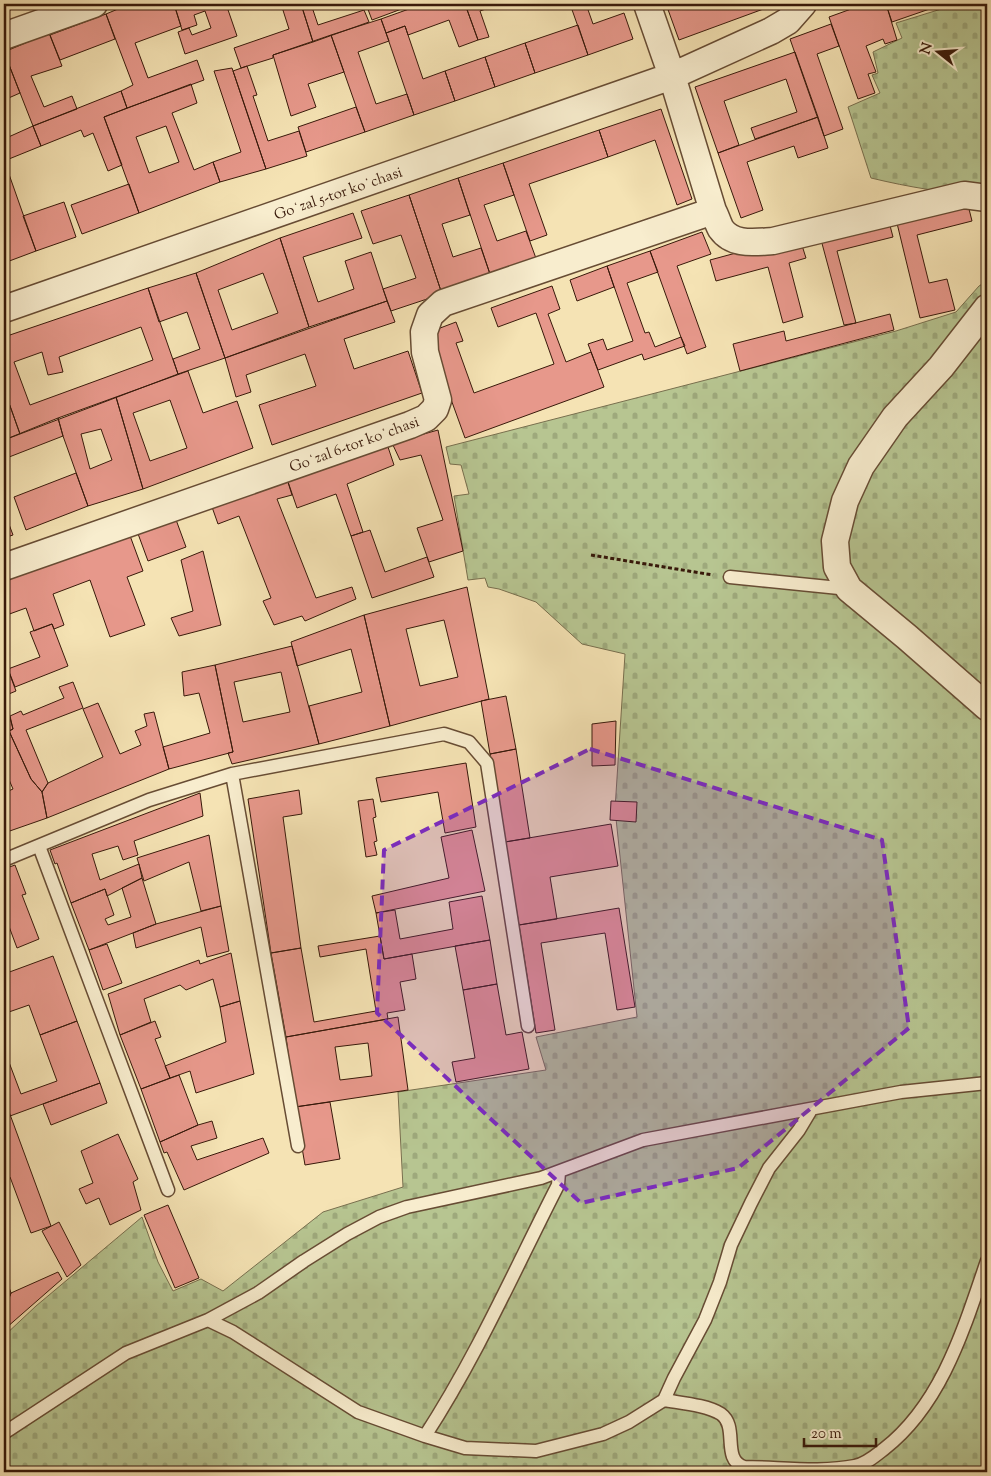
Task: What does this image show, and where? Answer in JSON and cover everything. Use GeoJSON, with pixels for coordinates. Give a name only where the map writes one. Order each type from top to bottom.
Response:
{"type":"FeatureCollection","features":[{"type":"Feature","properties":{"kind":"street"},"geometry":{"type":"LineString","coordinates":[[4,36],[94,4]]}},
{"type":"Feature","properties":{"kind":"street"},"geometry":{"type":"LineString","coordinates":[[647,4],[672,76],[713,211],[721,229],[731,238],[746,243],[773,241],[964,195],[987,198]]}},
{"type":"Feature","properties":{"kind":"street","name":"Goʻzal 5-tor koʻchasi"},"geometry":{"type":"LineString","coordinates":[[4,309],[672,76],[771,31],[788,21],[803,4]]}},
{"type":"Feature","properties":{"kind":"street","name":"Goʻzal 6-tor koʻchasi"},"geometry":{"type":"LineString","coordinates":[[4,567],[426,418],[435,409],[438,400],[425,352],[424,332],[430,315],[443,303],[713,211]]}},
{"type":"Feature","properties":{"kind":"street"},"geometry":{"type":"LineString","coordinates":[[987,308],[941,367],[895,417],[861,466],[845,501],[835,540],[837,568],[849,589],[987,707]]}},
{"type":"Feature","properties":{"kind":"lane"},"geometry":{"type":"LineString","coordinates":[[730,577],[849,589]]}},
{"type":"Feature","properties":{"kind":"lane"},"geometry":{"type":"LineString","coordinates":[[4,860],[149,800],[232,774],[444,734],[469,742],[486,762],[528,1026]]}},
{"type":"Feature","properties":{"kind":"lane"},"geometry":{"type":"LineString","coordinates":[[232,774],[298,1146]]}},
{"type":"Feature","properties":{"kind":"lane"},"geometry":{"type":"LineString","coordinates":[[39,846],[168,1190]]}},
{"type":"Feature","properties":{"kind":"lane"},"geometry":{"type":"LineString","coordinates":[[4,1433],[126,1354],[208,1320],[258,1294],[304,1261],[347,1234],[379,1217],[407,1207],[541,1178],[643,1140],[901,1092],[987,1083]]}},
{"type":"Feature","properties":{"kind":"lane"},"geometry":{"type":"LineString","coordinates":[[208,1320],[242,1337],[358,1412],[465,1448],[536,1452],[603,1434],[629,1422],[664,1400],[705,1320],[720,1282],[731,1245],[751,1203],[769,1168],[799,1130],[811,1110]]}},
{"type":"Feature","properties":{"kind":"lane"},"geometry":{"type":"LineString","coordinates":[[425,1436],[445,1405],[503,1300],[523,1254],[558,1185],[559,1172]]}},
{"type":"Feature","properties":{"kind":"lane"},"geometry":{"type":"LineString","coordinates":[[664,1400],[710,1409],[723,1415],[730,1430],[732,1456],[738,1465],[744,1467],[816,1469],[855,1466],[866,1462],[897,1438],[937,1388],[968,1316],[987,1261]]}},
{"type":"Feature","properties":{"kind":"path"},"geometry":{"type":"LineString","coordinates":[[590,555],[730,577]]}},
{"type":"Feature","properties":{"kind":"highlighted area"},"geometry":{"type":"Polygon","coordinates":[[[590,749],[882,840],[909,1028],[738,1168],[581,1203],[377,1013],[384,850],[590,749]]]}},
{"type":"Feature","properties":{"kind":"green space"},"geometry":{"type":"Polygon","coordinates":[[[951,4],[987,4],[987,195],[929,190],[871,178],[848,107],[880,93],[872,75],[878,73],[873,52],[902,38],[896,23],[951,6],[951,4]]]}},
{"type":"Feature","properties":{"kind":"green space"},"geometry":{"type":"Polygon","coordinates":[[[987,281],[987,1472],[4,1472],[4,1336],[36,1306],[142,1217],[158,1262],[173,1291],[201,1279],[223,1291],[323,1212],[403,1187],[398,1092],[546,1070],[536,1037],[637,1017],[615,809],[625,654],[582,644],[536,602],[488,587],[485,578],[468,580],[454,496],[469,494],[461,465],[450,464],[446,447],[896,331],[956,312],[979,286],[987,281]]]}},
{"type":"Feature","properties":{"kind":"building"},"geometry":{"type":"Polygon","coordinates":[[[4,4],[27,4],[4,12],[4,4]]]}},
{"type":"Feature","properties":{"kind":"building"},"geometry":{"type":"Polygon","coordinates":[[[130,4],[174,4],[181,26],[135,43],[148,78],[197,60],[204,80],[127,108],[121,91],[133,85],[106,14],[130,4]]]}},
{"type":"Feature","properties":{"kind":"building"},"geometry":{"type":"Polygon","coordinates":[[[174,4],[226,4],[237,36],[185,54],[178,32],[189,28],[192,35],[211,28],[205,11],[194,15],[197,25],[182,30],[174,4]]]}},
{"type":"Feature","properties":{"kind":"building"},"geometry":{"type":"Polygon","coordinates":[[[281,4],[301,4],[313,42],[241,68],[234,48],[289,29],[281,4]]]}},
{"type":"Feature","properties":{"kind":"building"},"geometry":{"type":"Polygon","coordinates":[[[301,4],[311,4],[318,25],[364,10],[369,22],[313,42],[301,4]]]}},
{"type":"Feature","properties":{"kind":"building"},"geometry":{"type":"Polygon","coordinates":[[[366,4],[415,4],[372,20],[366,4]]]}},
{"type":"Feature","properties":{"kind":"building"},"geometry":{"type":"Polygon","coordinates":[[[423,4],[465,4],[478,40],[459,47],[449,20],[408,35],[405,26],[386,33],[381,19],[423,4]]]}},
{"type":"Feature","properties":{"kind":"building"},"geometry":{"type":"Polygon","coordinates":[[[465,4],[500,4],[480,11],[489,37],[478,40],[465,4]]]}},
{"type":"Feature","properties":{"kind":"building"},"geometry":{"type":"Polygon","coordinates":[[[570,4],[586,4],[593,24],[624,13],[633,39],[588,55],[570,4]]]}},
{"type":"Feature","properties":{"kind":"building"},"geometry":{"type":"Polygon","coordinates":[[[666,4],[693,4],[694,8],[705,4],[777,4],[679,40],[666,4]]]}},
{"type":"Feature","properties":{"kind":"building"},"geometry":{"type":"Polygon","coordinates":[[[865,4],[886,4],[897,40],[885,44],[883,39],[866,46],[876,72],[868,74],[875,93],[858,99],[829,17],[865,4]]]}},
{"type":"Feature","properties":{"kind":"building"},"geometry":{"type":"Polygon","coordinates":[[[886,4],[944,4],[892,22],[886,4]]]}},
{"type":"Feature","properties":{"kind":"building"},"geometry":{"type":"Polygon","coordinates":[[[106,14],[115,39],[60,60],[50,35],[106,14]]]}},
{"type":"Feature","properties":{"kind":"building"},"geometry":{"type":"Polygon","coordinates":[[[381,19],[389,41],[358,52],[376,104],[407,94],[414,115],[365,132],[331,35],[381,19]]]}},
{"type":"Feature","properties":{"kind":"building"},"geometry":{"type":"Polygon","coordinates":[[[831,24],[839,46],[817,54],[843,129],[824,136],[790,39],[831,24]]]}},
{"type":"Feature","properties":{"kind":"building"},"geometry":{"type":"Polygon","coordinates":[[[578,25],[588,55],[535,73],[525,43],[578,25]]]}},
{"type":"Feature","properties":{"kind":"building"},"geometry":{"type":"Polygon","coordinates":[[[405,26],[423,79],[445,71],[455,101],[414,115],[386,33],[405,26]]]}},
{"type":"Feature","properties":{"kind":"building"},"geometry":{"type":"Polygon","coordinates":[[[49,33],[62,66],[31,76],[44,107],[72,96],[77,109],[33,126],[4,52],[49,33]]]}},
{"type":"Feature","properties":{"kind":"building"},"geometry":{"type":"Polygon","coordinates":[[[331,35],[344,72],[308,84],[316,107],[291,116],[273,55],[331,35]]]}},
{"type":"Feature","properties":{"kind":"building"},"geometry":{"type":"Polygon","coordinates":[[[525,43],[535,73],[495,87],[485,57],[525,43]]]}},
{"type":"Feature","properties":{"kind":"building"},"geometry":{"type":"Polygon","coordinates":[[[4,52],[20,93],[4,100],[4,52]]]}},
{"type":"Feature","properties":{"kind":"building"},"geometry":{"type":"Polygon","coordinates":[[[795,52],[818,117],[755,139],[751,128],[797,112],[786,79],[724,101],[739,145],[718,153],[695,87],[795,52]]]}},
{"type":"Feature","properties":{"kind":"building"},"geometry":{"type":"Polygon","coordinates":[[[485,57],[495,87],[455,101],[445,71],[485,57]]]}},
{"type":"Feature","properties":{"kind":"building"},"geometry":{"type":"Polygon","coordinates":[[[247,66],[257,95],[253,96],[268,141],[299,131],[307,156],[266,169],[233,71],[247,66]]]}},
{"type":"Feature","properties":{"kind":"building"},"geometry":{"type":"Polygon","coordinates":[[[232,68],[266,169],[220,182],[213,162],[241,152],[214,71],[232,68]]]}},
{"type":"Feature","properties":{"kind":"building"},"geometry":{"type":"Polygon","coordinates":[[[191,84],[197,103],[172,113],[194,170],[213,162],[220,182],[139,213],[104,117],[191,84]],[[166,126],[136,137],[149,173],[179,162],[166,126]]]}},
{"type":"Feature","properties":{"kind":"building"},"geometry":{"type":"Polygon","coordinates":[[[121,91],[127,108],[104,117],[122,165],[108,171],[93,133],[84,137],[81,130],[41,146],[33,126],[121,91]]]}},
{"type":"Feature","properties":{"kind":"building"},"geometry":{"type":"Polygon","coordinates":[[[356,107],[365,132],[306,152],[298,127],[356,107]]]}},
{"type":"Feature","properties":{"kind":"building"},"geometry":{"type":"Polygon","coordinates":[[[661,109],[692,199],[677,205],[655,140],[608,157],[599,130],[661,109]]]}},
{"type":"Feature","properties":{"kind":"building"},"geometry":{"type":"Polygon","coordinates":[[[818,117],[828,148],[798,158],[794,146],[747,162],[763,210],[741,218],[718,153],[818,117]]]}},
{"type":"Feature","properties":{"kind":"building"},"geometry":{"type":"Polygon","coordinates":[[[33,126],[41,146],[4,161],[4,139],[33,126]]]}},
{"type":"Feature","properties":{"kind":"building"},"geometry":{"type":"Polygon","coordinates":[[[599,130],[608,157],[529,184],[547,235],[530,241],[503,163],[599,130]]]}},
{"type":"Feature","properties":{"kind":"building"},"geometry":{"type":"Polygon","coordinates":[[[4,160],[36,251],[4,263],[4,237],[8,235],[4,222],[4,160]]]}},
{"type":"Feature","properties":{"kind":"building"},"geometry":{"type":"Polygon","coordinates":[[[503,163],[514,195],[484,205],[497,241],[526,231],[537,261],[491,277],[458,178],[503,163]]]}},
{"type":"Feature","properties":{"kind":"building"},"geometry":{"type":"Polygon","coordinates":[[[458,178],[470,215],[442,224],[453,257],[481,248],[491,277],[442,294],[409,195],[458,178]]]}},
{"type":"Feature","properties":{"kind":"building"},"geometry":{"type":"Polygon","coordinates":[[[129,184],[139,213],[82,234],[71,205],[129,184]]]}},
{"type":"Feature","properties":{"kind":"building"},"geometry":{"type":"Polygon","coordinates":[[[409,195],[442,294],[391,311],[383,289],[416,278],[401,235],[373,244],[361,211],[409,195]]]}},
{"type":"Feature","properties":{"kind":"building"},"geometry":{"type":"Polygon","coordinates":[[[966,197],[972,221],[917,235],[929,283],[947,279],[955,310],[920,318],[895,215],[966,197]]]}},
{"type":"Feature","properties":{"kind":"building"},"geometry":{"type":"Polygon","coordinates":[[[64,202],[76,237],[36,251],[23,216],[64,202]]]}},
{"type":"Feature","properties":{"kind":"building"},"geometry":{"type":"Polygon","coordinates":[[[353,213],[362,238],[303,257],[318,302],[354,289],[345,261],[371,252],[387,301],[309,327],[280,238],[353,213]]]}},
{"type":"Feature","properties":{"kind":"building"},"geometry":{"type":"Polygon","coordinates":[[[888,218],[893,237],[837,251],[856,323],[844,325],[820,236],[888,218]]]}},
{"type":"Feature","properties":{"kind":"building"},"geometry":{"type":"Polygon","coordinates":[[[702,232],[711,254],[677,266],[706,347],[687,354],[650,251],[702,232]]]}},
{"type":"Feature","properties":{"kind":"building"},"geometry":{"type":"Polygon","coordinates":[[[799,236],[806,258],[789,263],[803,317],[783,323],[768,267],[716,281],[710,260],[799,236]]]}},
{"type":"Feature","properties":{"kind":"building"},"geometry":{"type":"Polygon","coordinates":[[[280,238],[309,327],[225,358],[196,273],[280,238]],[[263,273],[218,290],[232,330],[278,313],[263,273]]]}},
{"type":"Feature","properties":{"kind":"building"},"geometry":{"type":"Polygon","coordinates":[[[650,251],[658,272],[627,283],[645,333],[649,332],[655,347],[681,337],[685,346],[644,360],[642,354],[598,370],[588,344],[603,339],[607,350],[633,341],[607,266],[650,251]]]}},
{"type":"Feature","properties":{"kind":"building"},"geometry":{"type":"Polygon","coordinates":[[[607,266],[614,287],[577,301],[570,280],[607,266]]]}},
{"type":"Feature","properties":{"kind":"building"},"geometry":{"type":"Polygon","coordinates":[[[196,273],[225,358],[178,374],[173,359],[200,349],[187,312],[159,322],[148,288],[196,273]]]}},
{"type":"Feature","properties":{"kind":"building"},"geometry":{"type":"Polygon","coordinates":[[[552,286],[560,309],[548,314],[566,362],[591,352],[604,387],[465,438],[427,333],[456,322],[463,341],[456,343],[474,393],[554,364],[536,313],[498,327],[491,308],[552,286]]]}},
{"type":"Feature","properties":{"kind":"building"},"geometry":{"type":"Polygon","coordinates":[[[148,288],[178,374],[20,434],[4,389],[4,337],[148,288]],[[141,327],[59,357],[63,372],[48,375],[42,352],[14,362],[30,405],[153,360],[141,327]]]}},
{"type":"Feature","properties":{"kind":"building"},"geometry":{"type":"Polygon","coordinates":[[[387,301],[395,322],[344,339],[354,369],[408,351],[422,393],[272,445],[259,405],[316,386],[305,354],[246,375],[251,392],[236,397],[225,358],[387,301]]]}},
{"type":"Feature","properties":{"kind":"building"},"geometry":{"type":"Polygon","coordinates":[[[890,314],[894,330],[740,371],[733,344],[784,331],[786,341],[890,314]]]}},
{"type":"Feature","properties":{"kind":"building"},"geometry":{"type":"Polygon","coordinates":[[[188,371],[203,413],[237,401],[253,448],[143,489],[116,397],[188,371]],[[170,400],[133,413],[150,461],[187,448],[170,400]]]}},
{"type":"Feature","properties":{"kind":"building"},"geometry":{"type":"Polygon","coordinates":[[[4,389],[20,434],[4,440],[4,389]]]}},
{"type":"Feature","properties":{"kind":"building"},"geometry":{"type":"Polygon","coordinates":[[[116,397],[143,489],[88,506],[58,418],[116,397]],[[101,429],[81,434],[90,469],[112,460],[101,429]]]}},
{"type":"Feature","properties":{"kind":"building"},"geometry":{"type":"Polygon","coordinates":[[[58,418],[63,436],[4,459],[4,440],[58,418]]]}},
{"type":"Feature","properties":{"kind":"building"},"geometry":{"type":"Polygon","coordinates":[[[438,430],[463,551],[429,562],[417,528],[443,520],[421,455],[400,460],[392,443],[438,430]]]}},
{"type":"Feature","properties":{"kind":"building"},"geometry":{"type":"Polygon","coordinates":[[[386,441],[394,465],[347,484],[363,532],[351,536],[336,494],[297,508],[287,479],[386,441]]]}},
{"type":"Feature","properties":{"kind":"building"},"geometry":{"type":"Polygon","coordinates":[[[76,473],[88,506],[26,530],[14,497],[76,473]]]}},
{"type":"Feature","properties":{"kind":"building"},"geometry":{"type":"Polygon","coordinates":[[[287,479],[292,495],[277,499],[316,598],[352,587],[356,599],[305,621],[302,616],[274,625],[263,601],[271,598],[239,516],[218,524],[212,507],[287,479]]]}},
{"type":"Feature","properties":{"kind":"building"},"geometry":{"type":"Polygon","coordinates":[[[4,511],[13,535],[4,538],[4,511]]]}},
{"type":"Feature","properties":{"kind":"building"},"geometry":{"type":"Polygon","coordinates":[[[175,517],[186,547],[148,561],[137,531],[175,517]]]}},
{"type":"Feature","properties":{"kind":"building"},"geometry":{"type":"Polygon","coordinates":[[[370,530],[385,572],[427,557],[434,577],[372,598],[351,536],[370,530]]]}},
{"type":"Feature","properties":{"kind":"building"},"geometry":{"type":"Polygon","coordinates":[[[129,533],[143,571],[127,577],[145,625],[110,637],[90,580],[53,594],[64,625],[54,629],[52,624],[34,631],[26,608],[4,616],[4,579],[129,533]]]}},
{"type":"Feature","properties":{"kind":"building"},"geometry":{"type":"Polygon","coordinates":[[[203,551],[221,625],[179,636],[171,618],[193,611],[181,560],[203,551]]]}},
{"type":"Feature","properties":{"kind":"building"},"geometry":{"type":"Polygon","coordinates":[[[467,587],[489,699],[390,726],[364,615],[467,587]],[[444,620],[406,629],[420,686],[458,677],[444,620]]]}},
{"type":"Feature","properties":{"kind":"building"},"geometry":{"type":"Polygon","coordinates":[[[364,615],[390,726],[319,744],[309,706],[362,692],[351,649],[297,666],[291,642],[364,615]]]}},
{"type":"Feature","properties":{"kind":"building"},"geometry":{"type":"Polygon","coordinates":[[[52,624],[68,666],[15,687],[8,669],[40,657],[30,632],[52,624]]]}},
{"type":"Feature","properties":{"kind":"building"},"geometry":{"type":"Polygon","coordinates":[[[292,646],[319,744],[232,764],[228,753],[233,752],[215,665],[292,646]],[[281,672],[234,682],[243,722],[290,712],[281,672]]]}},
{"type":"Feature","properties":{"kind":"building"},"geometry":{"type":"Polygon","coordinates":[[[4,659],[16,691],[4,696],[4,659]]]}},
{"type":"Feature","properties":{"kind":"building"},"geometry":{"type":"Polygon","coordinates":[[[215,665],[233,752],[169,769],[163,747],[210,733],[199,693],[184,696],[182,672],[215,665]]]}},
{"type":"Feature","properties":{"kind":"building"},"geometry":{"type":"Polygon","coordinates":[[[73,682],[83,708],[26,730],[48,783],[42,792],[31,779],[9,731],[13,729],[10,716],[21,711],[23,715],[64,698],[59,687],[73,682]]]}},
{"type":"Feature","properties":{"kind":"building"},"geometry":{"type":"Polygon","coordinates":[[[4,696],[13,729],[9,731],[31,779],[42,792],[47,818],[4,833],[4,793],[13,789],[4,768],[4,696]]]}},
{"type":"Feature","properties":{"kind":"building"},"geometry":{"type":"Polygon","coordinates":[[[506,696],[516,749],[490,754],[481,701],[506,696]]]}},
{"type":"Feature","properties":{"kind":"building"},"geometry":{"type":"Polygon","coordinates":[[[98,703],[120,754],[141,745],[135,731],[147,726],[144,714],[154,712],[169,769],[47,818],[42,792],[48,783],[103,757],[83,709],[98,703]]]}},
{"type":"Feature","properties":{"kind":"building"},"geometry":{"type":"Polygon","coordinates":[[[616,721],[615,765],[592,766],[592,724],[616,721]]]}},
{"type":"Feature","properties":{"kind":"building"},"geometry":{"type":"Polygon","coordinates":[[[516,749],[530,838],[505,842],[490,754],[516,749]]]}},
{"type":"Feature","properties":{"kind":"building"},"geometry":{"type":"Polygon","coordinates":[[[466,763],[476,827],[445,833],[438,792],[381,802],[376,778],[466,763]]]}},
{"type":"Feature","properties":{"kind":"building"},"geometry":{"type":"Polygon","coordinates":[[[299,790],[302,814],[283,817],[301,948],[271,953],[248,799],[299,790]]]}},
{"type":"Feature","properties":{"kind":"building"},"geometry":{"type":"Polygon","coordinates":[[[200,793],[203,816],[134,841],[138,855],[123,860],[118,846],[92,854],[100,880],[139,864],[142,878],[107,896],[105,889],[71,903],[57,863],[55,864],[50,850],[200,793]]]}},
{"type":"Feature","properties":{"kind":"building"},"geometry":{"type":"Polygon","coordinates":[[[373,799],[376,817],[373,818],[377,841],[374,842],[377,855],[366,857],[358,801],[373,799]]]}},
{"type":"Feature","properties":{"kind":"building"},"geometry":{"type":"Polygon","coordinates":[[[611,801],[637,802],[636,822],[610,820],[611,801]]]}},
{"type":"Feature","properties":{"kind":"building"},"geometry":{"type":"Polygon","coordinates":[[[611,824],[618,866],[550,877],[557,919],[519,925],[505,842],[611,824]]]}},
{"type":"Feature","properties":{"kind":"building"},"geometry":{"type":"Polygon","coordinates":[[[472,830],[485,891],[376,913],[372,896],[449,878],[441,837],[472,830]]]}},
{"type":"Feature","properties":{"kind":"building"},"geometry":{"type":"Polygon","coordinates":[[[209,835],[221,906],[201,911],[189,862],[144,881],[137,858],[209,835]]]}},
{"type":"Feature","properties":{"kind":"building"},"geometry":{"type":"Polygon","coordinates":[[[15,865],[26,894],[22,895],[39,939],[17,948],[4,913],[4,869],[15,865]]]}},
{"type":"Feature","properties":{"kind":"building"},"geometry":{"type":"Polygon","coordinates":[[[142,878],[156,924],[89,950],[71,903],[105,889],[114,915],[105,919],[108,925],[131,917],[122,888],[142,878]]]}},
{"type":"Feature","properties":{"kind":"building"},"geometry":{"type":"Polygon","coordinates":[[[482,896],[490,940],[384,959],[376,913],[395,910],[400,939],[453,929],[449,902],[482,896]]]}},
{"type":"Feature","properties":{"kind":"building"},"geometry":{"type":"Polygon","coordinates":[[[221,906],[229,951],[207,957],[201,927],[136,948],[133,933],[156,924],[221,906]]]}},
{"type":"Feature","properties":{"kind":"building"},"geometry":{"type":"Polygon","coordinates":[[[619,908],[635,1007],[617,1010],[605,933],[541,943],[555,1030],[536,1033],[519,925],[619,908]]]}},
{"type":"Feature","properties":{"kind":"building"},"geometry":{"type":"Polygon","coordinates":[[[380,936],[384,959],[412,954],[416,979],[400,982],[405,1010],[387,1013],[388,1019],[286,1037],[271,953],[301,948],[314,1022],[376,1011],[366,949],[320,957],[318,946],[380,936]]]}},
{"type":"Feature","properties":{"kind":"building"},"geometry":{"type":"Polygon","coordinates":[[[490,940],[497,984],[463,990],[455,946],[490,940]]]}},
{"type":"Feature","properties":{"kind":"building"},"geometry":{"type":"Polygon","coordinates":[[[107,944],[122,983],[103,990],[89,950],[107,944]]]}},
{"type":"Feature","properties":{"kind":"building"},"geometry":{"type":"Polygon","coordinates":[[[231,953],[240,1001],[220,1007],[213,979],[186,990],[180,985],[144,999],[151,1022],[120,1035],[108,994],[199,960],[200,964],[231,953]]]}},
{"type":"Feature","properties":{"kind":"building"},"geometry":{"type":"Polygon","coordinates":[[[53,956],[77,1021],[40,1035],[29,1005],[6,1013],[4,1006],[4,974],[53,956]]]}},
{"type":"Feature","properties":{"kind":"building"},"geometry":{"type":"Polygon","coordinates":[[[497,984],[506,1035],[522,1032],[529,1069],[456,1082],[452,1062],[475,1058],[463,990],[497,984]]]}},
{"type":"Feature","properties":{"kind":"building"},"geometry":{"type":"Polygon","coordinates":[[[240,1001],[254,1074],[196,1093],[190,1071],[170,1078],[165,1066],[226,1042],[220,1007],[240,1001]]]}},
{"type":"Feature","properties":{"kind":"building"},"geometry":{"type":"Polygon","coordinates":[[[398,1017],[408,1090],[295,1107],[286,1037],[398,1017]],[[368,1043],[335,1047],[340,1080],[372,1076],[368,1043]]]}},
{"type":"Feature","properties":{"kind":"building"},"geometry":{"type":"Polygon","coordinates":[[[77,1021],[100,1083],[10,1116],[4,1098],[4,1049],[21,1094],[57,1081],[40,1035],[77,1021]]]}},
{"type":"Feature","properties":{"kind":"building"},"geometry":{"type":"Polygon","coordinates":[[[155,1021],[161,1037],[155,1039],[170,1078],[141,1089],[120,1035],[155,1021]]]}},
{"type":"Feature","properties":{"kind":"building"},"geometry":{"type":"Polygon","coordinates":[[[179,1075],[198,1125],[160,1142],[141,1089],[179,1075]]]}},
{"type":"Feature","properties":{"kind":"building"},"geometry":{"type":"Polygon","coordinates":[[[100,1083],[107,1103],[51,1125],[43,1104],[100,1083]]]}},
{"type":"Feature","properties":{"kind":"building"},"geometry":{"type":"Polygon","coordinates":[[[330,1102],[340,1159],[305,1165],[295,1107],[330,1102]]]}},
{"type":"Feature","properties":{"kind":"building"},"geometry":{"type":"Polygon","coordinates":[[[8,1109],[51,1226],[31,1233],[10,1177],[4,1179],[4,1110],[8,1109]]]}},
{"type":"Feature","properties":{"kind":"building"},"geometry":{"type":"Polygon","coordinates":[[[212,1121],[217,1138],[191,1146],[197,1160],[263,1138],[269,1153],[184,1190],[167,1152],[164,1153],[160,1142],[198,1125],[212,1121]]]}},
{"type":"Feature","properties":{"kind":"building"},"geometry":{"type":"Polygon","coordinates":[[[118,1134],[138,1179],[133,1182],[141,1210],[110,1225],[99,1198],[86,1204],[79,1189],[93,1183],[81,1151],[118,1134]]]}},
{"type":"Feature","properties":{"kind":"building"},"geometry":{"type":"Polygon","coordinates":[[[168,1205],[199,1278],[175,1288],[144,1215],[168,1205]]]}},
{"type":"Feature","properties":{"kind":"building"},"geometry":{"type":"Polygon","coordinates":[[[59,1222],[81,1265],[67,1277],[42,1231],[59,1222]]]}},
{"type":"Feature","properties":{"kind":"building"},"geometry":{"type":"Polygon","coordinates":[[[58,1272],[62,1279],[6,1328],[4,1311],[11,1293],[58,1272]]]}},
{"type":"Feature","properties":{"kind":"building"},"geometry":{"type":"Polygon","coordinates":[[[4,1273],[11,1293],[4,1311],[4,1273]]]}}]}
